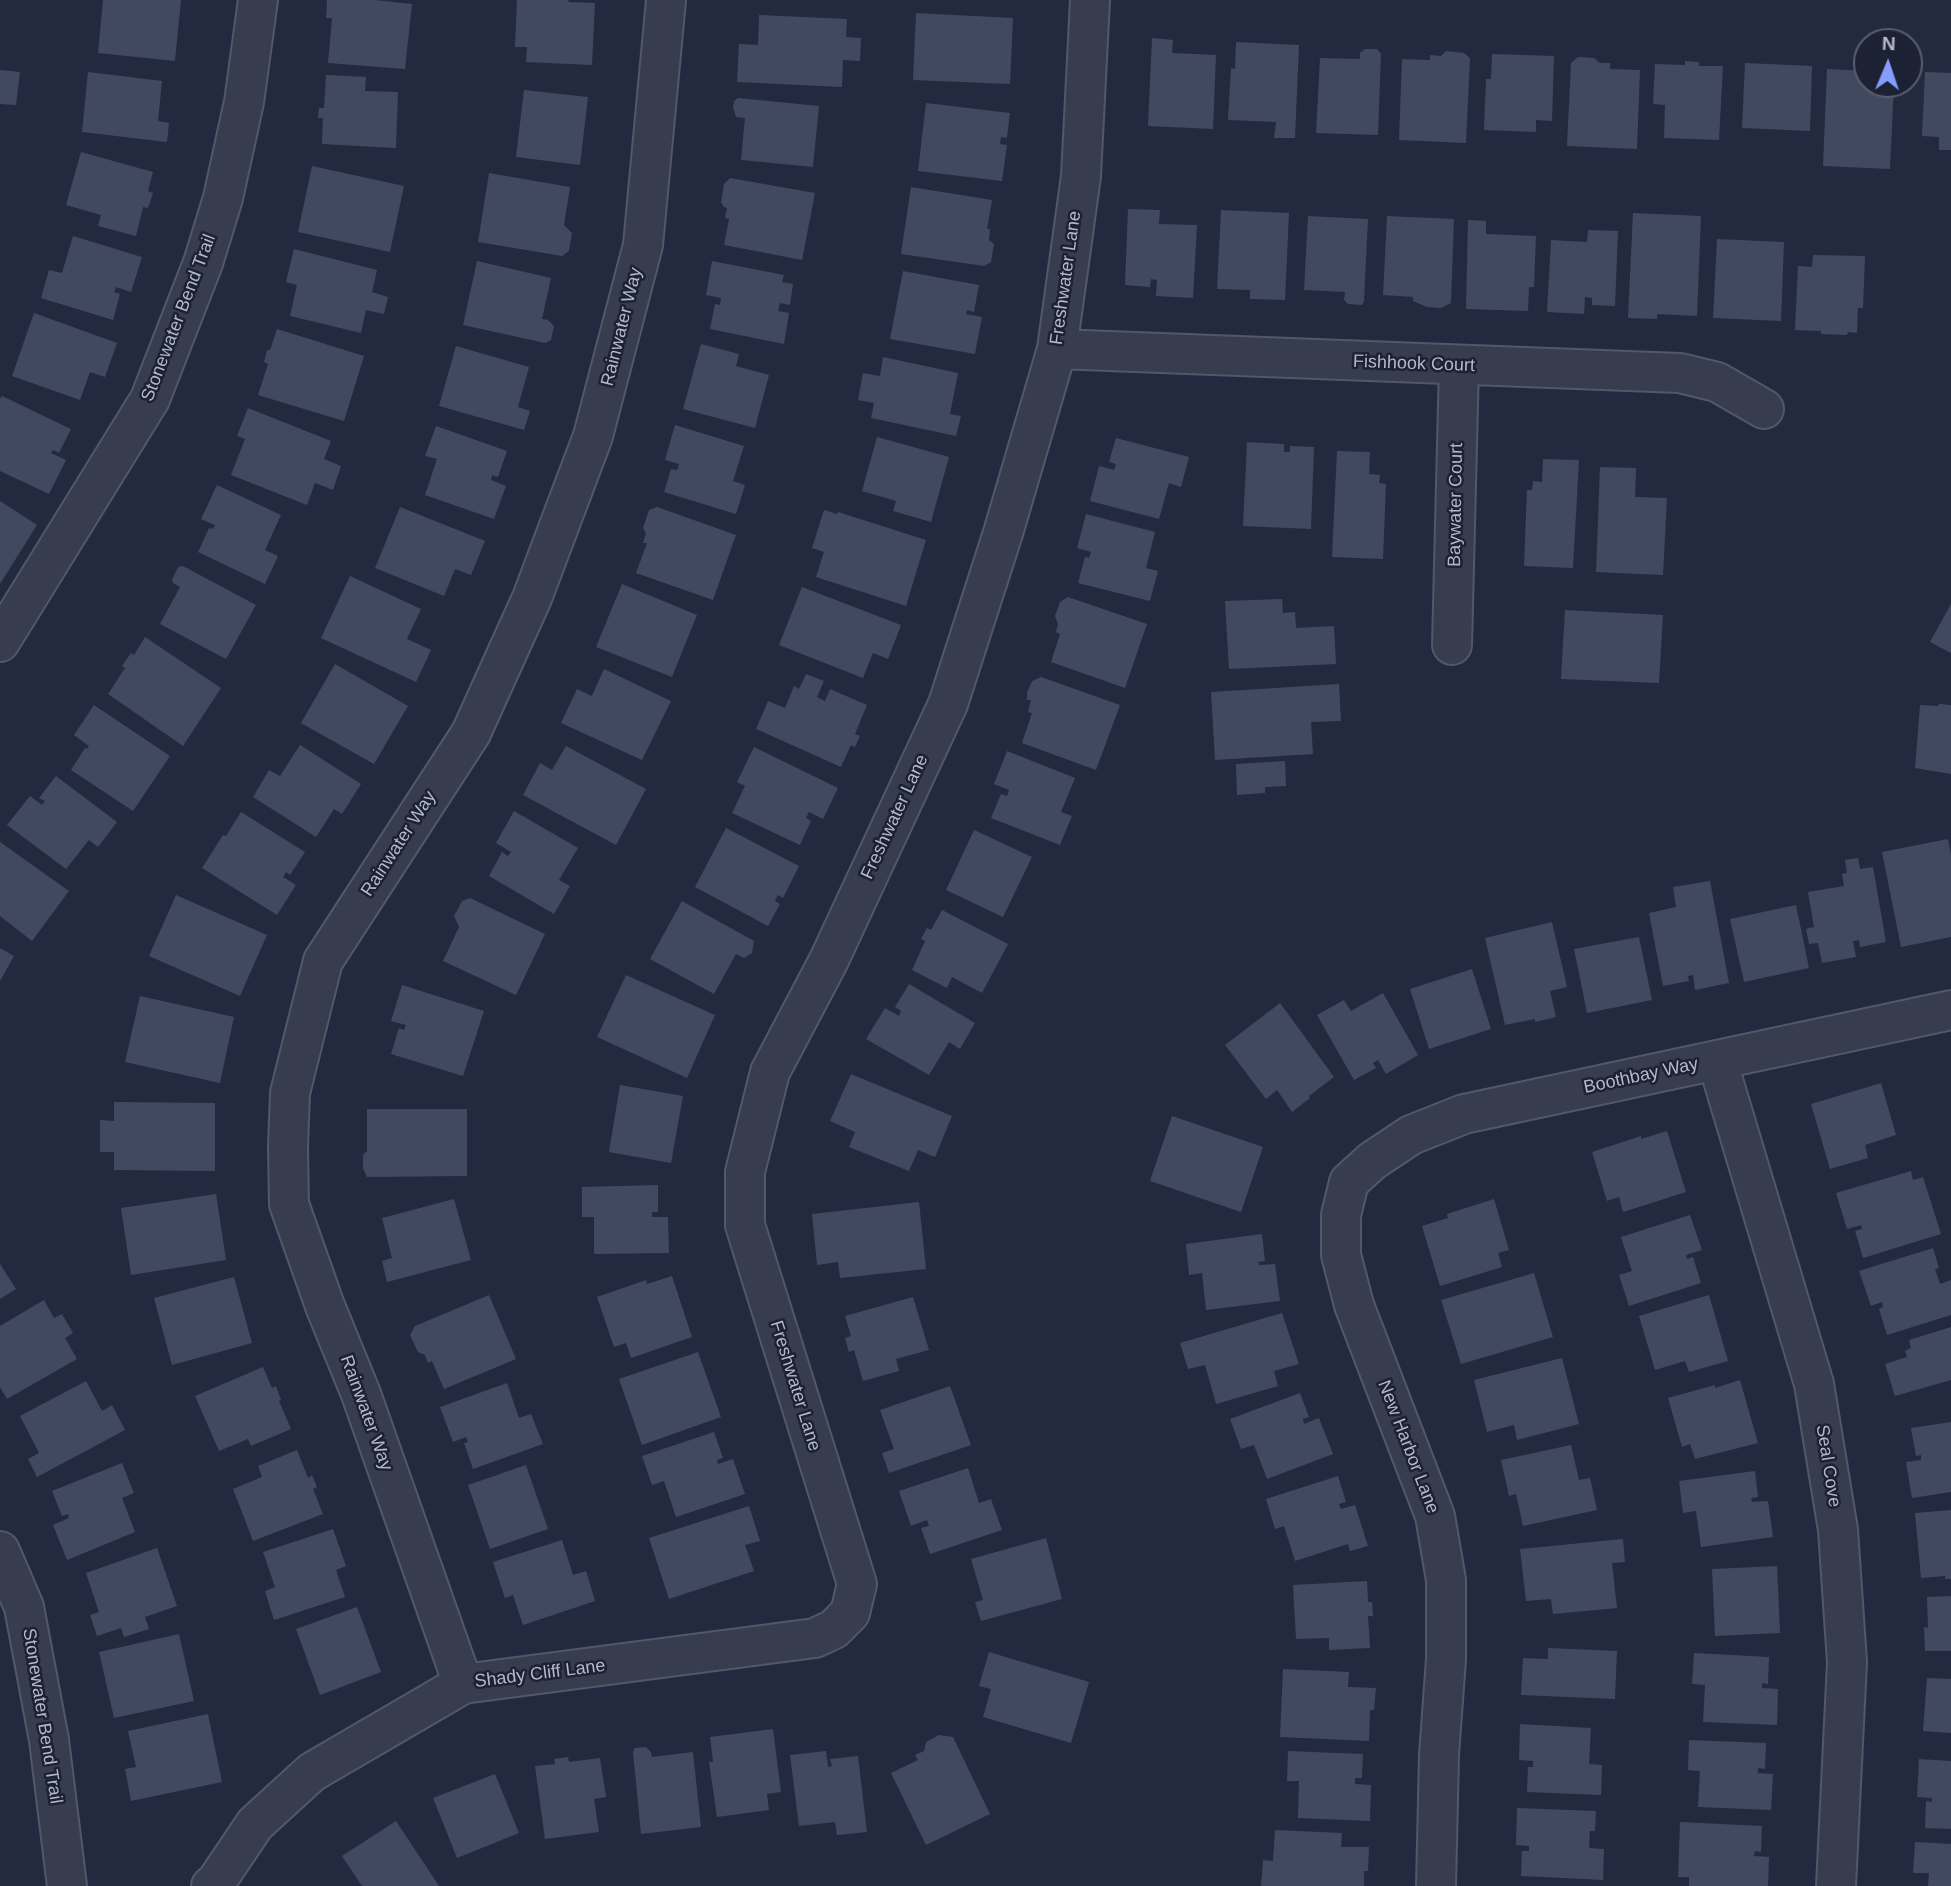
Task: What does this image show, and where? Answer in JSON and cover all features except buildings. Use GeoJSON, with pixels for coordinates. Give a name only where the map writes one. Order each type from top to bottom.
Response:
{"type":"FeatureCollection","features":[{"type":"Feature","properties":{"kind":"street","name":"Stonewater Bend Trail"},"geometry":{"type":"LineString","coordinates":[[0,642],[150,399],[203,263],[223,198],[244,102],[258,0]]}},
{"type":"Feature","properties":{"kind":"street","name":"Rainwater Way"},"geometry":{"type":"LineString","coordinates":[[463,1684],[361,1394],[325,1306],[289,1204],[290,1093],[323,961],[471,733],[532,598],[593,436],[643,245],[666,0]]}},
{"type":"Feature","properties":{"kind":"street","name":"Freshwater Lane"},"geometry":{"type":"LineString","coordinates":[[850,1613],[857,1584],[745,1225],[745,1172],[770,1072],[829,960],[948,704],[1003,533],[1057,349],[1081,176],[1090,0]]}},
{"type":"Feature","properties":{"kind":"street","name":"Fishhook Court"},"geometry":{"type":"LineString","coordinates":[[1057,349],[1680,373],[1717,382],[1764,410]]}},
{"type":"Feature","properties":{"kind":"street","name":"Baywater Court"},"geometry":{"type":"LineString","coordinates":[[1452,645],[1459,365]]}},
{"type":"Feature","properties":{"kind":"street","name":"Boothbay Way"},"geometry":{"type":"LineString","coordinates":[[1349,1182],[1372,1161],[1411,1135],[1464,1114],[1951,1010]]}},
{"type":"Feature","properties":{"kind":"street","name":"Seal Cove"},"geometry":{"type":"LineString","coordinates":[[1717,1060],[1814,1384],[1838,1530],[1847,1661],[1836,1886]]}},
{"type":"Feature","properties":{"kind":"street","name":"New Harbor Lane"},"geometry":{"type":"LineString","coordinates":[[1349,1182],[1341,1215],[1341,1255],[1354,1305],[1435,1516],[1446,1580],[1446,1659],[1439,1755],[1436,1886]]}},
{"type":"Feature","properties":{"kind":"street","name":"Stonewater Bend Trail"},"geometry":{"type":"LineString","coordinates":[[0,1551],[24,1607],[49,1740],[67,1886]]}},
{"type":"Feature","properties":{"kind":"street","name":"Shady Cliff Lane"},"geometry":{"type":"LineString","coordinates":[[211,1886],[255,1824],[312,1772],[463,1684],[816,1638],[834,1629],[850,1613]]}}]}
